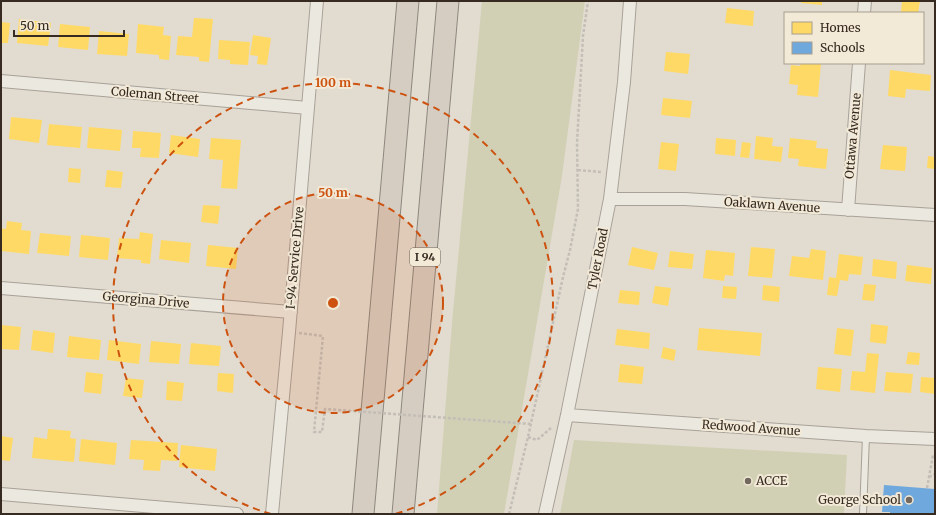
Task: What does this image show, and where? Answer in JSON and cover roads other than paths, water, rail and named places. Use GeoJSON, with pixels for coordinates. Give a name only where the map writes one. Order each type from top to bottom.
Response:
{"type":"FeatureCollection","features":[{"type":"Feature","properties":{"kind":"highway"},"geometry":{"type":"LineString","coordinates":[[364,514],[408,1]]}},
{"type":"Feature","properties":{"kind":"highway","name":"I 94"},"geometry":{"type":"LineString","coordinates":[[403,514],[448,1]]}},
{"type":"Feature","properties":{"kind":"street","name":"I-94 Service Drive"},"geometry":{"type":"LineString","coordinates":[[272,514],[291,312],[317,1]]}},
{"type":"Feature","properties":{"kind":"street","name":"Tyler Road"},"geometry":{"type":"LineString","coordinates":[[545,514],[567,415],[610,199],[624,82],[630,1]]}},
{"type":"Feature","properties":{"kind":"street"},"geometry":{"type":"LineString","coordinates":[[864,12],[865,1]]}},
{"type":"Feature","properties":{"kind":"street","name":"Ottawa Avenue"},"geometry":{"type":"LineString","coordinates":[[848,210],[859,64]]}},
{"type":"Feature","properties":{"kind":"street","name":"Coleman Street"},"geometry":{"type":"LineString","coordinates":[[1,81],[308,108]]}},
{"type":"Feature","properties":{"kind":"street","name":"Oaklawn Avenue"},"geometry":{"type":"LineString","coordinates":[[610,199],[685,199],[935,215]]}},
{"type":"Feature","properties":{"kind":"street","name":"Georgina Drive"},"geometry":{"type":"LineString","coordinates":[[1,288],[291,312]]}},
{"type":"Feature","properties":{"kind":"street","name":"Redwood Avenue"},"geometry":{"type":"LineString","coordinates":[[567,415],[866,436],[935,439]]}},
{"type":"Feature","properties":{"kind":"street"},"geometry":{"type":"LineString","coordinates":[[1,494],[237,514]]}},
{"type":"Feature","properties":{"kind":"lane"},"geometry":{"type":"LineString","coordinates":[[863,514],[866,436]]}},
{"type":"Feature","properties":{"kind":"place","name":"ACCE"},"geometry":{"type":"Point","coordinates":[748,481]}},
{"type":"Feature","properties":{"kind":"place","name":"George School"},"geometry":{"type":"Point","coordinates":[909,500]}}]}
